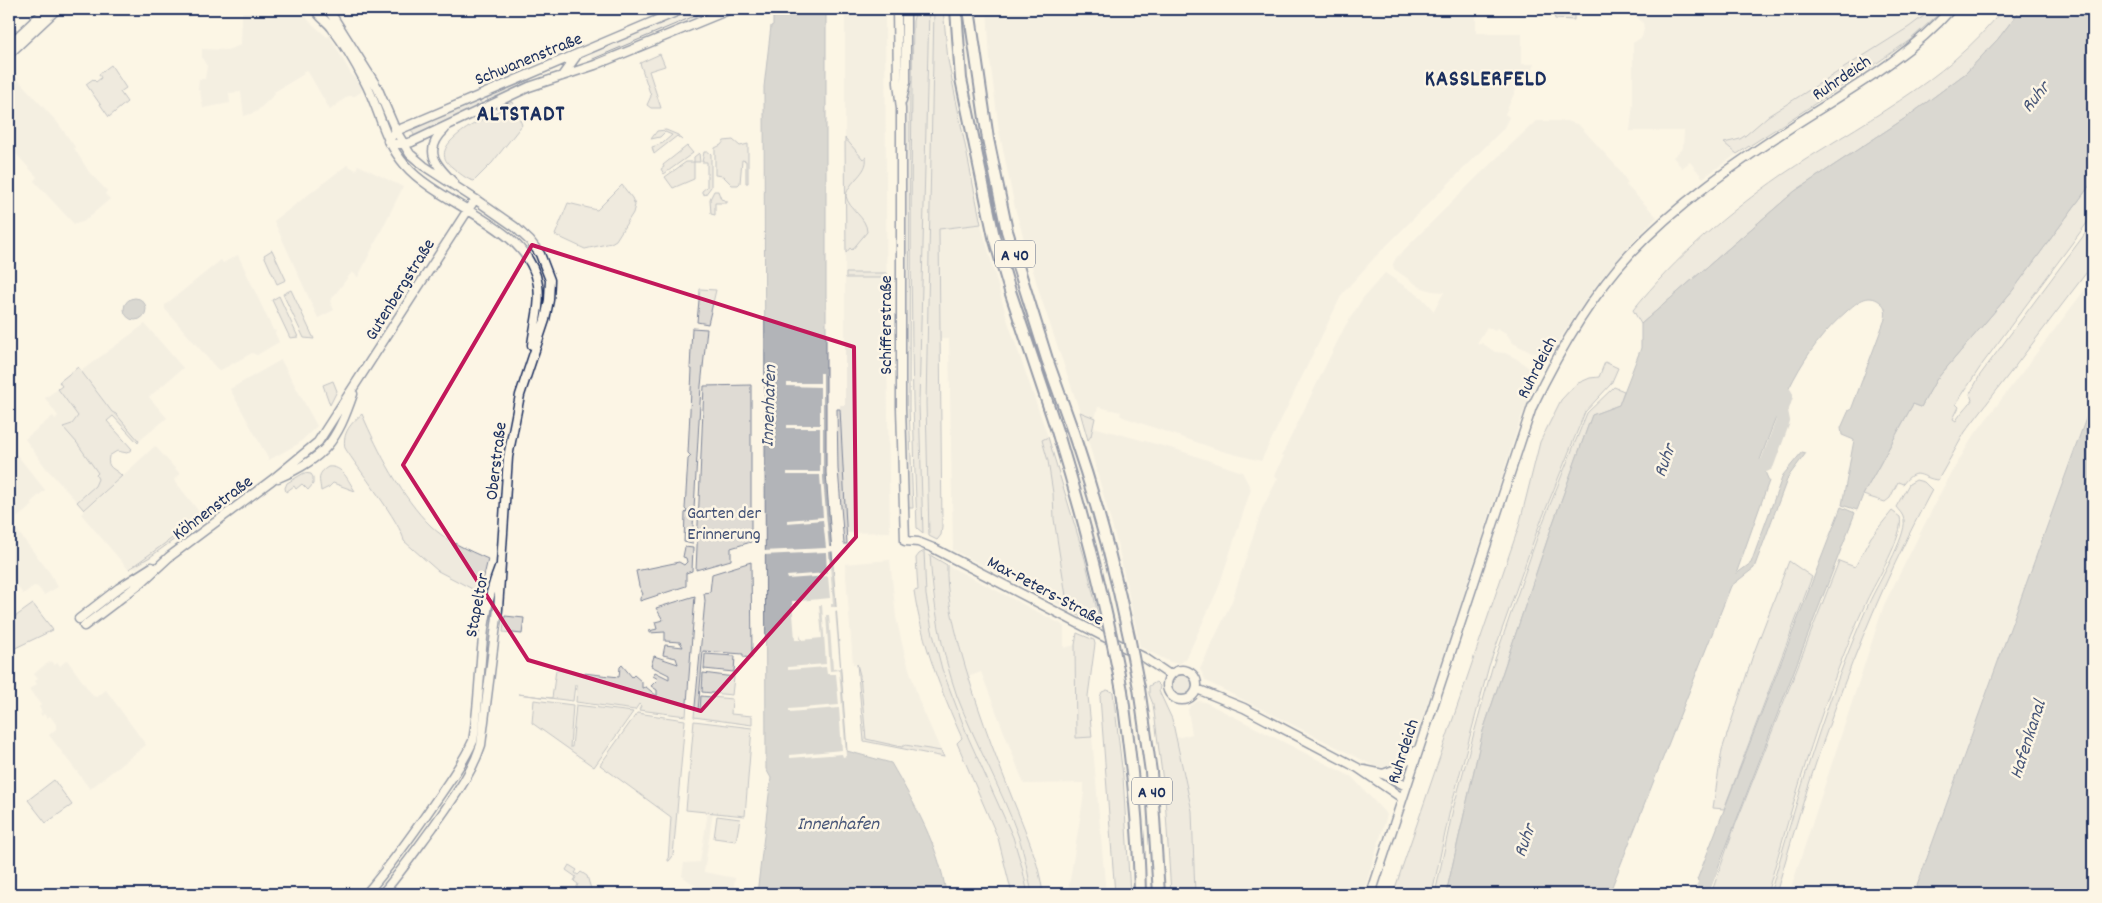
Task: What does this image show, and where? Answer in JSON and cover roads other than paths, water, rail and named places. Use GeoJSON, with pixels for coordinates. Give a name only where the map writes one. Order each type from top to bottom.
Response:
{"type":"FeatureCollection","features":[{"type":"Feature","properties":{"kind":"highway","name":"A 40"},"geometry":{"type":"LineString","coordinates":[[956,9],[961,78],[994,238],[1058,434],[1094,557],[1111,629],[1122,691],[1133,773],[1140,856],[1140,894]]}},
{"type":"Feature","properties":{"kind":"highway","name":"A 40"},"geometry":{"type":"LineString","coordinates":[[969,9],[988,139],[1007,230],[1094,494],[1128,626],[1151,772],[1159,894]]}},
{"type":"Feature","properties":{"kind":"highway"},"geometry":{"type":"LineString","coordinates":[[975,9],[978,74]]}},
{"type":"Feature","properties":{"kind":"main road"},"geometry":{"type":"LineString","coordinates":[[9,45],[47,9]]}},
{"type":"Feature","properties":{"kind":"main road"},"geometry":{"type":"LineString","coordinates":[[9,54],[57,9]]}},
{"type":"Feature","properties":{"kind":"main road","name":"Oberstraße"},"geometry":{"type":"LineString","coordinates":[[314,9],[332,28],[366,82],[388,142],[406,167],[467,211],[499,231],[528,256],[535,271],[538,286],[538,309],[530,362]]}},
{"type":"Feature","properties":{"kind":"main road"},"geometry":{"type":"LineString","coordinates":[[328,9],[378,87],[396,131],[410,154],[443,180],[475,199]]}},
{"type":"Feature","properties":{"kind":"main road","name":"Schwanenstraße"},"geometry":{"type":"LineString","coordinates":[[683,9],[579,54],[486,91],[396,131],[388,142],[404,144],[414,141],[529,87],[595,65],[731,9]]}},
{"type":"Feature","properties":{"kind":"main road","name":"Schifferstraße"},"geometry":{"type":"LineString","coordinates":[[897,9],[900,109],[901,408],[905,541]]}},
{"type":"Feature","properties":{"kind":"main road","name":"Schifferstraße"},"geometry":{"type":"LineString","coordinates":[[900,109],[906,82],[906,9]]}},
{"type":"Feature","properties":{"kind":"main road","name":"Ruhrdeich"},"geometry":{"type":"LineString","coordinates":[[1371,894],[1532,407],[1560,352],[1604,285],[1629,255],[1664,220],[1704,186],[1867,78],[1913,45],[1939,23],[1951,9]]}},
{"type":"Feature","properties":{"kind":"main road"},"geometry":{"type":"LineString","coordinates":[[562,76],[579,54]]}},
{"type":"Feature","properties":{"kind":"main road","name":"Schwanenstraße"},"geometry":{"type":"LineString","coordinates":[[452,122],[439,135],[434,145],[433,154],[439,168],[459,188]]}},
{"type":"Feature","properties":{"kind":"main road","name":"Oberstraße"},"geometry":{"type":"LineString","coordinates":[[475,199],[515,227],[530,241],[540,254],[547,268],[550,286],[545,320],[530,362],[514,418],[508,457],[500,566]]}},
{"type":"Feature","properties":{"kind":"main road","name":"Gutenbergstraße"},"geometry":{"type":"LineString","coordinates":[[322,438],[475,199]]}},
{"type":"Feature","properties":{"kind":"main road","name":"Gutenbergstraße"},"geometry":{"type":"LineString","coordinates":[[332,443],[340,430],[356,385]]}},
{"type":"Feature","properties":{"kind":"main road","name":"Köhnenstraße"},"geometry":{"type":"LineString","coordinates":[[81,623],[272,480],[322,438]]}},
{"type":"Feature","properties":{"kind":"main road","name":"Köhnenstraße"},"geometry":{"type":"LineString","coordinates":[[272,480],[294,471],[315,458],[332,443]]}},
{"type":"Feature","properties":{"kind":"main road","name":"Max-Peters-Straße"},"geometry":{"type":"LineString","coordinates":[[905,541],[921,542],[1145,658],[1170,675]]}},
{"type":"Feature","properties":{"kind":"main road","name":"Stapeltor"},"geometry":{"type":"LineString","coordinates":[[477,743],[498,609],[500,566]]}},
{"type":"Feature","properties":{"kind":"main road"},"geometry":{"type":"LineString","coordinates":[[1180,670],[1190,672],[1196,678],[1197,689],[1188,698],[1180,700],[1174,698],[1167,690],[1166,684],[1170,675],[1180,670]]}},
{"type":"Feature","properties":{"kind":"main road"},"geometry":{"type":"LineString","coordinates":[[1197,689],[1244,708],[1361,770],[1402,798]]}},
{"type":"Feature","properties":{"kind":"main road"},"geometry":{"type":"LineString","coordinates":[[366,894],[387,871],[477,743]]}},
{"type":"Feature","properties":{"kind":"main road"},"geometry":{"type":"LineString","coordinates":[[382,894],[399,874],[452,800],[474,764],[477,743]]}},
{"type":"Feature","properties":{"kind":"main road"},"geometry":{"type":"LineString","coordinates":[[1383,774],[1399,768],[1418,749]]}},
{"type":"Feature","properties":{"kind":"main road"},"geometry":{"type":"LineString","coordinates":[[1361,770],[1383,774],[1406,786]]}},
{"type":"Feature","properties":{"kind":"water","name":"Innenhafen"},"geometry":{"type":"Polygon","coordinates":[[[773,9],[778,9],[778,15],[788,15],[787,9],[806,9],[809,12],[812,9],[826,9],[826,473],[847,751],[891,763],[925,826],[938,860],[946,894],[757,894],[771,778],[766,769],[764,87],[771,26],[773,25],[773,9]]]}},
{"type":"Feature","properties":{"kind":"water","name":"Ruhr"},"geometry":{"type":"Polygon","coordinates":[[[2021,9],[2093,9],[2093,181],[2013,290],[1936,380],[1921,407],[1913,404],[1863,495],[1857,510],[1842,505],[1854,440],[1842,435],[1841,428],[1849,410],[1851,410],[1885,319],[1883,305],[1876,299],[1871,298],[1858,302],[1831,327],[1804,361],[1784,398],[1760,460],[1769,481],[1736,574],[1751,563],[1783,475],[1802,452],[1806,453],[1788,477],[1754,568],[1731,586],[1609,894],[1446,894],[1483,731],[1552,526],[1592,415],[1619,405],[1641,348],[1641,324],[1795,191],[1907,117],[1966,73],[1998,39],[2021,9]]]}},
{"type":"Feature","properties":{"kind":"water"},"geometry":{"type":"Polygon","coordinates":[[[135,298],[143,301],[146,309],[143,317],[135,320],[127,317],[124,309],[127,301],[135,298]]]}},
{"type":"Feature","properties":{"kind":"water","name":"Hafenkanal"},"geometry":{"type":"Polygon","coordinates":[[[2093,399],[2093,894],[1914,894],[2093,399]]]}},
{"type":"Feature","properties":{"kind":"water"},"geometry":{"type":"Polygon","coordinates":[[[1841,507],[1855,513],[1711,886],[1697,880],[1841,507]]]}},
{"type":"Feature","properties":{"kind":"waterway"},"geometry":{"type":"LineString","coordinates":[[1763,466],[1767,464],[1783,421],[1781,411],[1785,394]]}},
{"type":"Feature","properties":{"kind":"waterway"},"geometry":{"type":"LineString","coordinates":[[1701,894],[1711,867]]}},
{"type":"Feature","properties":{"kind":"tram line"},"geometry":{"type":"LineString","coordinates":[[593,59],[711,9]]}},
{"type":"Feature","properties":{"kind":"district","name":"KASSLERFELD"},"geometry":{"type":"Point","coordinates":[1486,77]}},
{"type":"Feature","properties":{"kind":"district","name":"ALTSTADT"},"geometry":{"type":"Point","coordinates":[521,112]}},
{"type":"Feature","properties":{"kind":"park label","name":"Garten der Erinnerung"},"geometry":{"type":"Point","coordinates":[724,522]}}]}
